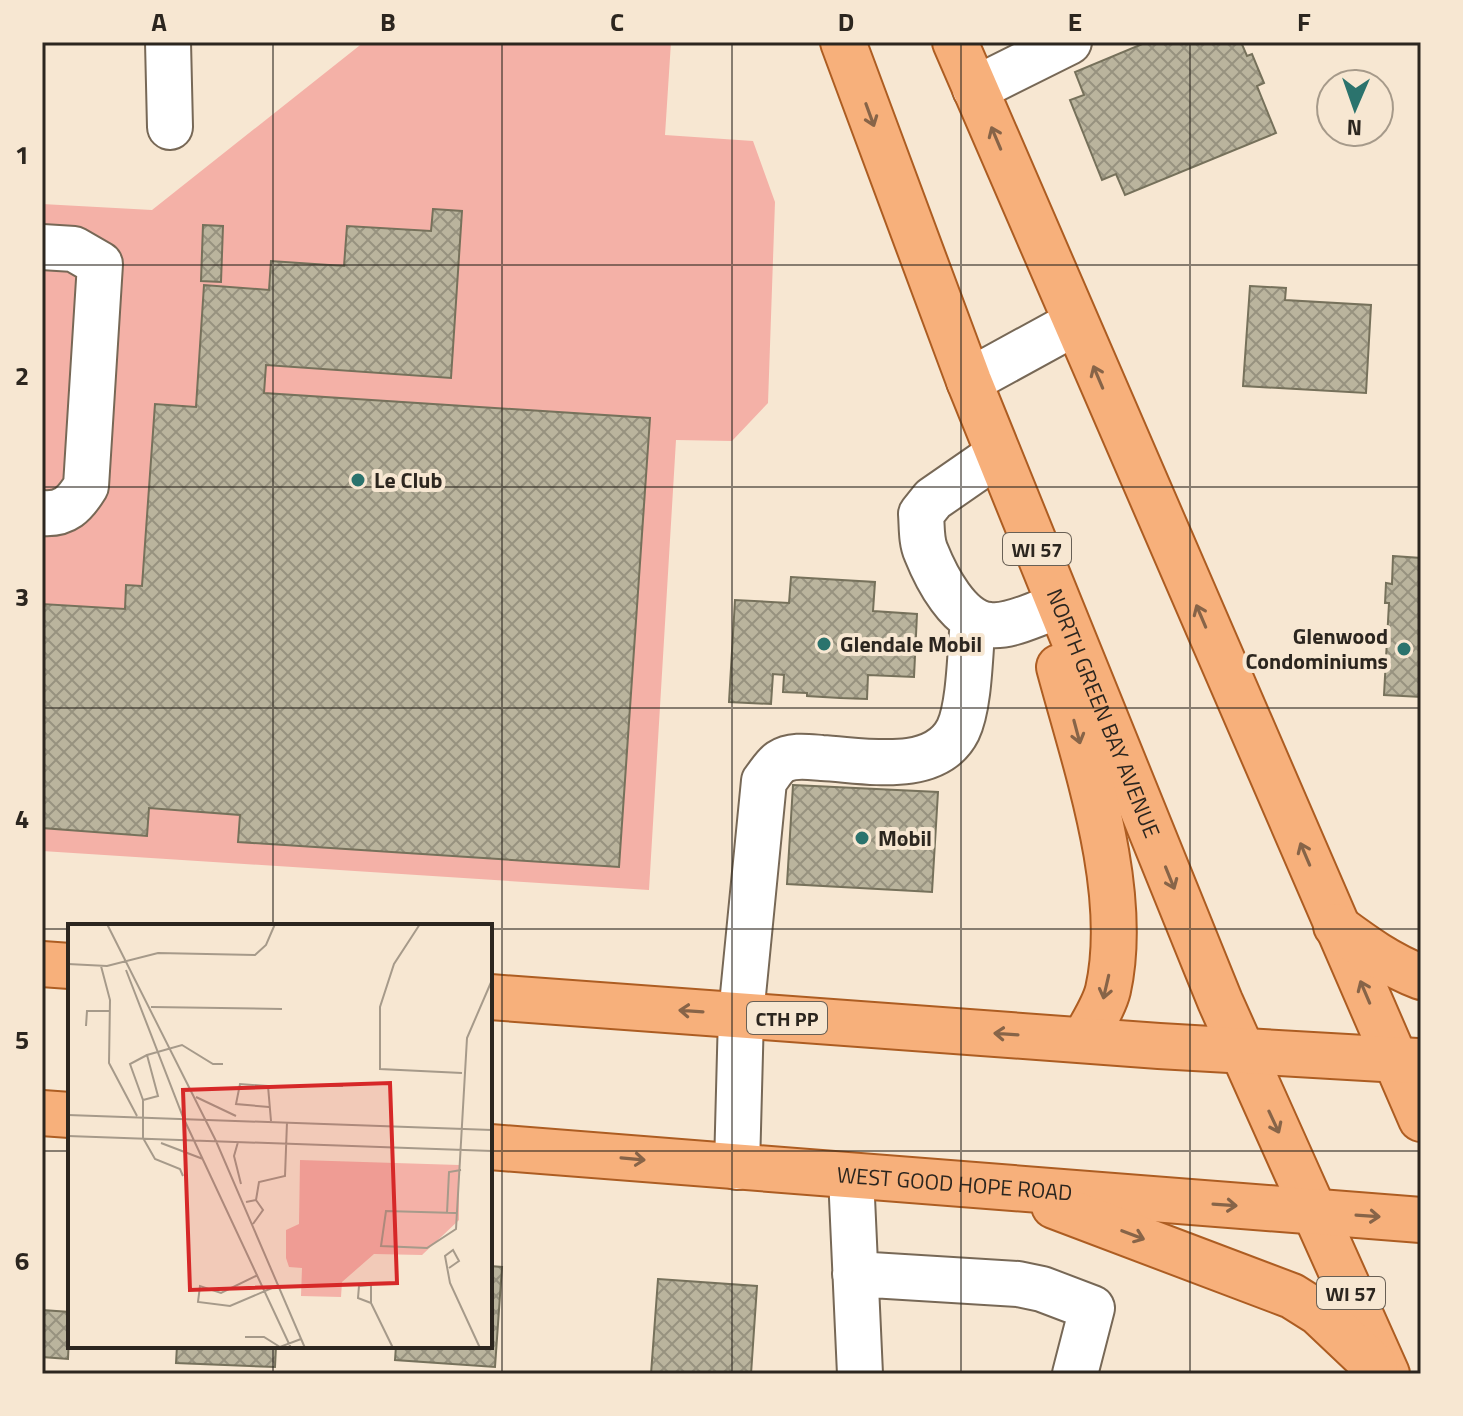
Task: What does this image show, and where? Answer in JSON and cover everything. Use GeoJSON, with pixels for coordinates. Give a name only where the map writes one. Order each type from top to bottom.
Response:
{"type":"FeatureCollection","features":[{"type":"Feature","properties":{"kind":"main road","name":"NORTH GREEN BAY AVENUE"},"geometry":{"type":"LineString","coordinates":[[843,42],[1014,494],[1241,1051],[1385,1374]]}},
{"type":"Feature","properties":{"kind":"main road"},"geometry":{"type":"LineString","coordinates":[[955,42],[1336,926],[1407,1060],[1421,1119]]}},
{"type":"Feature","properties":{"kind":"main road"},"geometry":{"type":"LineString","coordinates":[[1014,494],[1099,819],[1113,904],[1114,937],[1107,992],[1084,1040]]}},
{"type":"Feature","properties":{"kind":"main road"},"geometry":{"type":"LineString","coordinates":[[1336,926],[1371,953],[1421,977]]}},
{"type":"Feature","properties":{"kind":"main road"},"geometry":{"type":"LineString","coordinates":[[42,964],[68,966]]}},
{"type":"Feature","properties":{"kind":"main road","name":"CTH PP"},"geometry":{"type":"LineString","coordinates":[[492,997],[1407,1060]]}},
{"type":"Feature","properties":{"kind":"main road"},"geometry":{"type":"LineString","coordinates":[[42,1113],[68,1115]]}},
{"type":"Feature","properties":{"kind":"main road","name":"WEST GOOD HOPE ROAD"},"geometry":{"type":"LineString","coordinates":[[492,1147],[1421,1220]]}},
{"type":"Feature","properties":{"kind":"main road"},"geometry":{"type":"LineString","coordinates":[[1007,1188],[1292,1296],[1319,1313],[1385,1374]]}},
{"type":"Feature","properties":{"kind":"street"},"geometry":{"type":"LineString","coordinates":[[168,42],[170,127]]}},
{"type":"Feature","properties":{"kind":"street"},"geometry":{"type":"LineString","coordinates":[[975,89],[1069,42]]}},
{"type":"Feature","properties":{"kind":"street"},"geometry":{"type":"LineString","coordinates":[[42,247],[74,249],[100,264],[86,486],[75,505],[56,514],[42,513]]}},
{"type":"Feature","properties":{"kind":"street"},"geometry":{"type":"LineString","coordinates":[[969,381],[1075,323]]}},
{"type":"Feature","properties":{"kind":"street"},"geometry":{"type":"LineString","coordinates":[[998,454],[933,499],[921,514],[925,549],[957,608],[973,620],[989,626],[1011,623],[1045,611]]}},
{"type":"Feature","properties":{"kind":"street"},"geometry":{"type":"LineString","coordinates":[[737,1167],[741,1015],[764,781],[779,762],[797,757],[893,761],[929,758],[944,749],[958,729],[965,697],[973,620]]}},
{"type":"Feature","properties":{"kind":"street"},"geometry":{"type":"LineString","coordinates":[[851,1176],[860,1374]]}},
{"type":"Feature","properties":{"kind":"street"},"geometry":{"type":"LineString","coordinates":[[855,1274],[1018,1284],[1042,1289],[1092,1308],[1075,1374]]}},
{"type":"Feature","properties":{"kind":"shaded area","name":"Le Club"},"geometry":{"type":"Polygon","coordinates":[[[364,42],[671,42],[665,135],[753,141],[775,202],[768,403],[732,441],[676,440],[649,890],[42,851],[42,204],[152,210],[364,42]]]}},
{"type":"Feature","properties":{"kind":"building"},"geometry":{"type":"Polygon","coordinates":[[[1147,42],[1241,42],[1247,56],[1252,54],[1264,83],[1257,86],[1276,133],[1125,195],[1116,174],[1102,180],[1070,100],[1084,95],[1075,72],[1147,42]]]}},
{"type":"Feature","properties":{"kind":"building"},"geometry":{"type":"Polygon","coordinates":[[[433,209],[462,211],[451,378],[266,365],[264,393],[650,418],[619,867],[238,842],[240,815],[149,808],[147,836],[42,828],[42,604],[125,609],[126,585],[142,586],[155,404],[196,407],[204,285],[269,290],[271,261],[344,266],[347,226],[431,231],[433,209]]]}},
{"type":"Feature","properties":{"kind":"building"},"geometry":{"type":"Polygon","coordinates":[[[203,225],[223,226],[221,282],[201,281],[203,225]]]}},
{"type":"Feature","properties":{"kind":"building"},"geometry":{"type":"Polygon","coordinates":[[[1250,286],[1286,288],[1285,300],[1371,305],[1366,393],[1243,386],[1250,286]]]}},
{"type":"Feature","properties":{"kind":"building","name":"Glenwood Condominiums"},"geometry":{"type":"Polygon","coordinates":[[[1393,556],[1421,558],[1421,697],[1384,695],[1389,603],[1385,603],[1386,583],[1392,584],[1393,556]]]}},
{"type":"Feature","properties":{"kind":"building","name":"Glendale Mobil"},"geometry":{"type":"Polygon","coordinates":[[[791,577],[875,582],[873,611],[917,614],[914,677],[868,675],[867,699],[783,692],[784,675],[773,674],[771,704],[729,702],[735,600],[789,603],[791,577]]]}},
{"type":"Feature","properties":{"kind":"building","name":"Mobil"},"geometry":{"type":"Polygon","coordinates":[[[793,785],[938,792],[932,892],[787,884],[793,785]]]}},
{"type":"Feature","properties":{"kind":"building"},"geometry":{"type":"Polygon","coordinates":[[[492,1266],[502,1267],[495,1367],[395,1360],[396,1348],[492,1348],[492,1266]]]}},
{"type":"Feature","properties":{"kind":"building"},"geometry":{"type":"Polygon","coordinates":[[[658,1279],[757,1286],[751,1374],[651,1374],[658,1279]]]}},
{"type":"Feature","properties":{"kind":"building"},"geometry":{"type":"Polygon","coordinates":[[[42,1310],[68,1312],[68,1359],[42,1357],[42,1310]]]}},
{"type":"Feature","properties":{"kind":"building"},"geometry":{"type":"Polygon","coordinates":[[[177,1348],[276,1348],[275,1367],[176,1363],[177,1348]]]}},
{"type":"Feature","properties":{"kind":"place","name":"Le Club"},"geometry":{"type":"Point","coordinates":[358,480]}},
{"type":"Feature","properties":{"kind":"place","name":"Glendale Mobil"},"geometry":{"type":"Point","coordinates":[824,644]}},
{"type":"Feature","properties":{"kind":"place","name":"Glenwood Condominiums"},"geometry":{"type":"Point","coordinates":[1404,649]}},
{"type":"Feature","properties":{"kind":"place","name":"Mobil"},"geometry":{"type":"Point","coordinates":[862,838]}}]}
